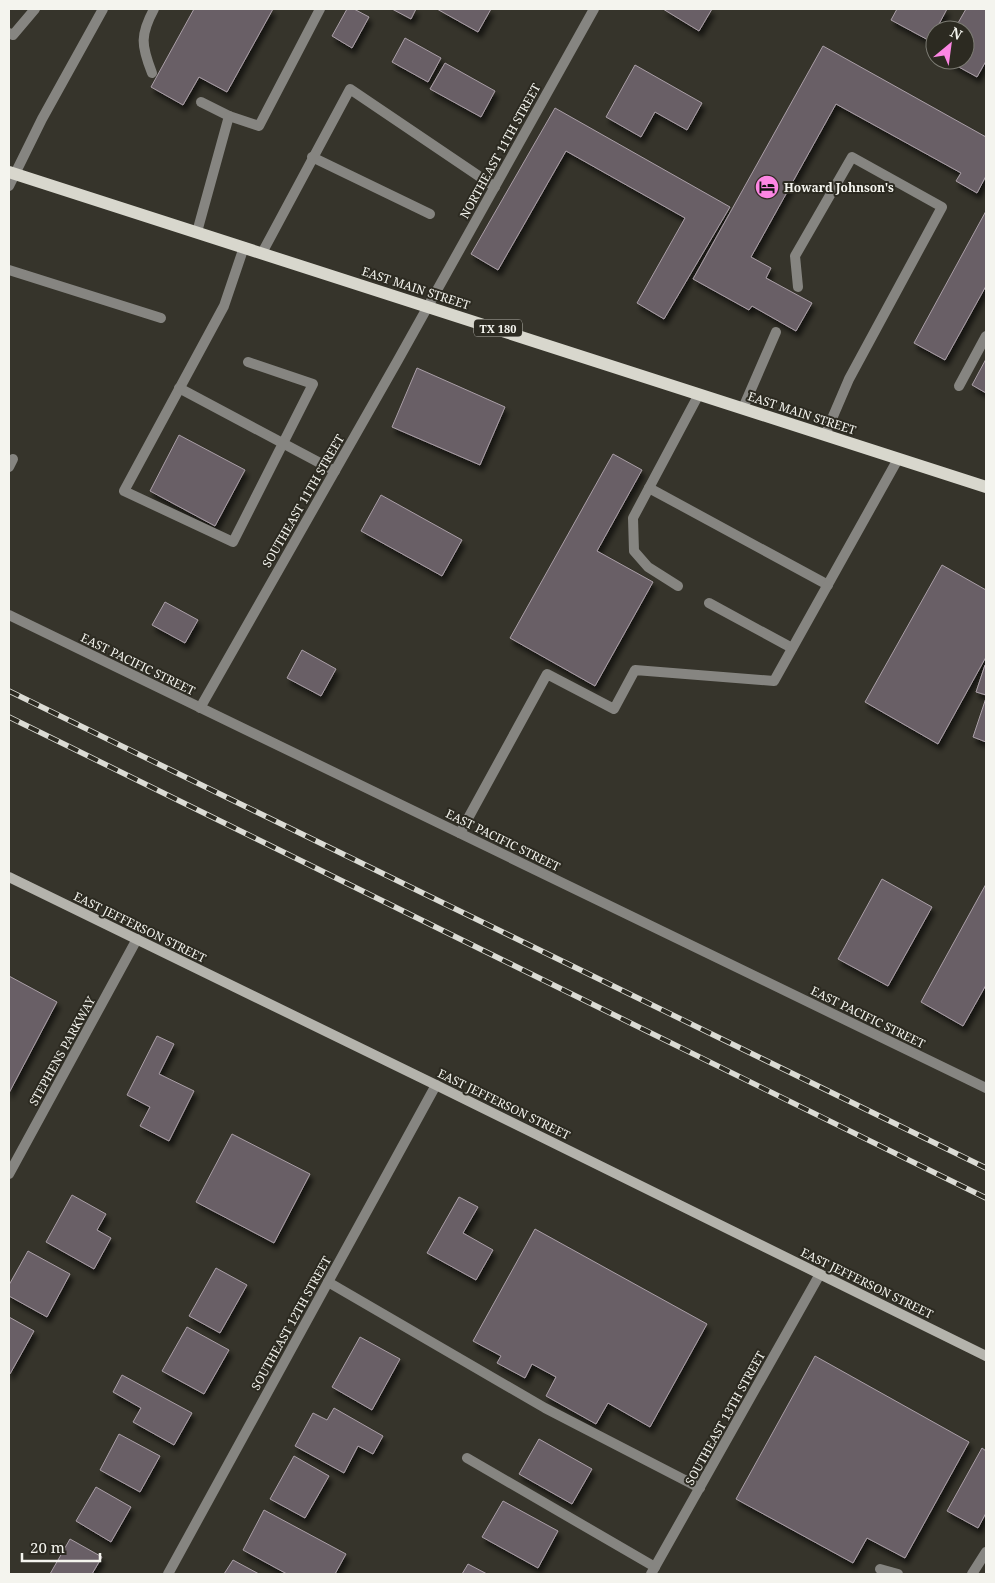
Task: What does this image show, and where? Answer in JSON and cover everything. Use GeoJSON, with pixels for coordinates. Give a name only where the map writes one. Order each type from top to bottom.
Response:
{"type":"FeatureCollection","features":[{"type":"Feature","properties":{"kind":"main road","name":"EAST MAIN STREET"},"geometry":{"type":"LineString","coordinates":[[12,173],[986,487]]}},
{"type":"Feature","properties":{"kind":"main road","name":"EAST JEFFERSON STREET"},"geometry":{"type":"LineString","coordinates":[[9,877],[436,1084],[986,1356]]}},
{"type":"Feature","properties":{"kind":"street"},"geometry":{"type":"LineString","coordinates":[[10,37],[35,9]]}},
{"type":"Feature","properties":{"kind":"street"},"geometry":{"type":"LineString","coordinates":[[9,186],[12,173],[103,9]]}},
{"type":"Feature","properties":{"kind":"street"},"geometry":{"type":"LineString","coordinates":[[152,73],[142,49],[146,24],[154,9]]}},
{"type":"Feature","properties":{"kind":"street"},"geometry":{"type":"LineString","coordinates":[[201,102],[229,116],[259,126],[320,9]]}},
{"type":"Feature","properties":{"kind":"street","name":"NORTHEAST 11TH STREET"},"geometry":{"type":"LineString","coordinates":[[429,306],[594,9]]}},
{"type":"Feature","properties":{"kind":"street"},"geometry":{"type":"LineString","coordinates":[[262,253],[350,89],[495,187]]}},
{"type":"Feature","properties":{"kind":"street"},"geometry":{"type":"LineString","coordinates":[[197,232],[229,116]]}},
{"type":"Feature","properties":{"kind":"street"},"geometry":{"type":"LineString","coordinates":[[312,157],[430,214]]}},
{"type":"Feature","properties":{"kind":"street"},"geometry":{"type":"LineString","coordinates":[[798,287],[795,256],[852,157],[942,206],[849,378],[825,435]]}},
{"type":"Feature","properties":{"kind":"street"},"geometry":{"type":"LineString","coordinates":[[244,247],[224,306],[124,491],[233,542],[313,384],[248,362]]}},
{"type":"Feature","properties":{"kind":"street"},"geometry":{"type":"LineString","coordinates":[[9,270],[161,318]]}},
{"type":"Feature","properties":{"kind":"street","name":"SOUTHEAST 11TH STREET"},"geometry":{"type":"LineString","coordinates":[[200,708],[429,306]]}},
{"type":"Feature","properties":{"kind":"street"},"geometry":{"type":"LineString","coordinates":[[743,408],[776,332]]}},
{"type":"Feature","properties":{"kind":"street"},"geometry":{"type":"LineString","coordinates":[[958,386],[986,336]]}},
{"type":"Feature","properties":{"kind":"street"},"geometry":{"type":"LineString","coordinates":[[179,388],[284,442],[335,471]]}},
{"type":"Feature","properties":{"kind":"street"},"geometry":{"type":"LineString","coordinates":[[678,586],[648,567],[634,551],[633,518],[699,394]]}},
{"type":"Feature","properties":{"kind":"street"},"geometry":{"type":"LineString","coordinates":[[460,833],[547,674],[614,709],[635,670],[774,681],[898,459]]}},
{"type":"Feature","properties":{"kind":"street"},"geometry":{"type":"LineString","coordinates":[[649,488],[828,585]]}},
{"type":"Feature","properties":{"kind":"street"},"geometry":{"type":"LineString","coordinates":[[709,603],[792,648]]}},
{"type":"Feature","properties":{"kind":"street","name":"EAST PACIFIC STREET"},"geometry":{"type":"LineString","coordinates":[[9,616],[986,1088]]}},
{"type":"Feature","properties":{"kind":"street","name":"STEPHENS PARKWAY"},"geometry":{"type":"LineString","coordinates":[[9,1174],[136,939]]}},
{"type":"Feature","properties":{"kind":"street","name":"SOUTHEAST 12TH STREET"},"geometry":{"type":"LineString","coordinates":[[168,1574],[436,1084]]}},
{"type":"Feature","properties":{"kind":"street","name":"SOUTHEAST 13TH STREET"},"geometry":{"type":"LineString","coordinates":[[653,1571],[820,1274]]}},
{"type":"Feature","properties":{"kind":"street"},"geometry":{"type":"LineString","coordinates":[[328,1282],[545,1408],[700,1488]]}},
{"type":"Feature","properties":{"kind":"street"},"geometry":{"type":"LineString","coordinates":[[467,1458],[653,1571]]}},
{"type":"Feature","properties":{"kind":"street"},"geometry":{"type":"LineString","coordinates":[[972,1574],[986,1552]]}},
{"type":"Feature","properties":{"kind":"street"},"geometry":{"type":"LineString","coordinates":[[880,1569],[898,1574]]}},
{"type":"Feature","properties":{"kind":"building"},"geometry":{"type":"Polygon","coordinates":[[[194,9],[273,9],[227,92],[199,77],[183,105],[151,87],[194,9]]]}},
{"type":"Feature","properties":{"kind":"building"},"geometry":{"type":"Polygon","coordinates":[[[347,9],[354,9],[369,17],[352,48],[332,36],[347,9]]]}},
{"type":"Feature","properties":{"kind":"building"},"geometry":{"type":"Polygon","coordinates":[[[392,9],[416,9],[411,19],[392,9]]]}},
{"type":"Feature","properties":{"kind":"building"},"geometry":{"type":"Polygon","coordinates":[[[437,9],[491,9],[478,32],[437,9]]]}},
{"type":"Feature","properties":{"kind":"building"},"geometry":{"type":"Polygon","coordinates":[[[663,9],[712,9],[699,31],[663,9]]]}},
{"type":"Feature","properties":{"kind":"building"},"geometry":{"type":"Polygon","coordinates":[[[897,9],[947,9],[941,20],[925,20],[925,38],[891,20],[897,9]]]}},
{"type":"Feature","properties":{"kind":"building"},"geometry":{"type":"Polygon","coordinates":[[[966,9],[986,9],[986,61],[977,77],[964,70],[975,70],[975,20],[960,20],[966,9]]]}},
{"type":"Feature","properties":{"kind":"building"},"geometry":{"type":"Polygon","coordinates":[[[405,38],[441,58],[428,82],[392,62],[405,38]]]}},
{"type":"Feature","properties":{"kind":"building","name":"Howard Johnson's"},"geometry":{"type":"Polygon","coordinates":[[[823,46],[986,137],[986,176],[977,193],[956,181],[961,173],[836,104],[751,257],[771,268],[766,278],[812,303],[796,331],[752,306],[749,310],[693,279],[823,46]]]}},
{"type":"Feature","properties":{"kind":"building"},"geometry":{"type":"Polygon","coordinates":[[[445,63],[495,91],[481,117],[430,89],[445,63]]]}},
{"type":"Feature","properties":{"kind":"building"},"geometry":{"type":"Polygon","coordinates":[[[635,65],[702,103],[687,130],[655,112],[641,137],[606,117],[635,65]]]}},
{"type":"Feature","properties":{"kind":"building"},"geometry":{"type":"Polygon","coordinates":[[[555,108],[730,207],[664,319],[637,303],[685,218],[566,151],[498,270],[471,254],[555,108]]]}},
{"type":"Feature","properties":{"kind":"building"},"geometry":{"type":"Polygon","coordinates":[[[986,211],[986,286],[945,360],[914,343],[986,211]]]}},
{"type":"Feature","properties":{"kind":"building"},"geometry":{"type":"Polygon","coordinates":[[[986,359],[986,393],[972,385],[986,359]]]}},
{"type":"Feature","properties":{"kind":"building"},"geometry":{"type":"Polygon","coordinates":[[[417,368],[505,407],[480,465],[392,427],[417,368]]]}},
{"type":"Feature","properties":{"kind":"building"},"geometry":{"type":"Polygon","coordinates":[[[179,435],[245,470],[215,526],[150,491],[179,435]]]}},
{"type":"Feature","properties":{"kind":"building"},"geometry":{"type":"Polygon","coordinates":[[[613,454],[642,470],[597,551],[653,582],[595,686],[510,638],[613,454]]]}},
{"type":"Feature","properties":{"kind":"building"},"geometry":{"type":"Polygon","coordinates":[[[381,495],[462,540],[442,576],[361,531],[381,495]]]}},
{"type":"Feature","properties":{"kind":"building"},"geometry":{"type":"Polygon","coordinates":[[[942,565],[986,590],[986,657],[938,744],[865,702],[942,565]]]}},
{"type":"Feature","properties":{"kind":"building"},"geometry":{"type":"Polygon","coordinates":[[[165,602],[198,620],[185,643],[152,625],[165,602]]]}},
{"type":"Feature","properties":{"kind":"building"},"geometry":{"type":"Polygon","coordinates":[[[302,650],[336,669],[321,696],[287,678],[302,650]]]}},
{"type":"Feature","properties":{"kind":"building"},"geometry":{"type":"Polygon","coordinates":[[[986,666],[986,695],[976,692],[986,666]]]}},
{"type":"Feature","properties":{"kind":"building"},"geometry":{"type":"Polygon","coordinates":[[[986,698],[986,742],[973,737],[986,698]]]}},
{"type":"Feature","properties":{"kind":"building"},"geometry":{"type":"Polygon","coordinates":[[[882,879],[932,907],[888,986],[838,959],[882,879]]]}},
{"type":"Feature","properties":{"kind":"building"},"geometry":{"type":"Polygon","coordinates":[[[986,884],[986,985],[963,1026],[921,1002],[986,884]]]}},
{"type":"Feature","properties":{"kind":"building"},"geometry":{"type":"Polygon","coordinates":[[[9,976],[57,1002],[9,1093],[9,976]]]}},
{"type":"Feature","properties":{"kind":"building"},"geometry":{"type":"Polygon","coordinates":[[[157,1036],[174,1044],[159,1074],[194,1091],[169,1141],[140,1126],[150,1107],[127,1095],[157,1036]]]}},
{"type":"Feature","properties":{"kind":"building"},"geometry":{"type":"Polygon","coordinates":[[[232,1134],[310,1174],[274,1243],[196,1202],[232,1134]]]}},
{"type":"Feature","properties":{"kind":"building"},"geometry":{"type":"Polygon","coordinates":[[[72,1195],[106,1214],[97,1230],[111,1238],[94,1269],[46,1242],[72,1195]]]}},
{"type":"Feature","properties":{"kind":"building"},"geometry":{"type":"Polygon","coordinates":[[[459,1197],[478,1207],[463,1233],[493,1250],[476,1280],[427,1253],[459,1197]]]}},
{"type":"Feature","properties":{"kind":"building"},"geometry":{"type":"Polygon","coordinates":[[[535,1229],[707,1324],[650,1427],[608,1403],[596,1424],[546,1396],[556,1377],[532,1364],[525,1378],[497,1363],[501,1356],[473,1341],[535,1229]]]}},
{"type":"Feature","properties":{"kind":"building"},"geometry":{"type":"Polygon","coordinates":[[[28,1251],[70,1274],[47,1317],[9,1296],[9,1285],[28,1251]]]}},
{"type":"Feature","properties":{"kind":"building"},"geometry":{"type":"Polygon","coordinates":[[[216,1268],[247,1285],[220,1333],[189,1316],[216,1268]]]}},
{"type":"Feature","properties":{"kind":"building"},"geometry":{"type":"Polygon","coordinates":[[[9,1317],[34,1331],[10,1374],[9,1373],[9,1317]]]}},
{"type":"Feature","properties":{"kind":"building"},"geometry":{"type":"Polygon","coordinates":[[[187,1327],[229,1350],[204,1394],[162,1371],[187,1327]]]}},
{"type":"Feature","properties":{"kind":"building"},"geometry":{"type":"Polygon","coordinates":[[[360,1337],[400,1359],[372,1410],[332,1387],[360,1337]]]}},
{"type":"Feature","properties":{"kind":"building"},"geometry":{"type":"Polygon","coordinates":[[[815,1356],[969,1442],[905,1558],[867,1538],[853,1563],[736,1499],[815,1356]]]}},
{"type":"Feature","properties":{"kind":"building"},"geometry":{"type":"Polygon","coordinates":[[[122,1375],[192,1413],[174,1445],[133,1422],[141,1408],[113,1392],[122,1375]]]}},
{"type":"Feature","properties":{"kind":"building"},"geometry":{"type":"Polygon","coordinates":[[[334,1408],[383,1436],[373,1454],[358,1446],[344,1473],[295,1446],[313,1413],[327,1420],[334,1408]]]}},
{"type":"Feature","properties":{"kind":"building"},"geometry":{"type":"Polygon","coordinates":[[[119,1434],[160,1456],[140,1492],[100,1470],[119,1434]]]}},
{"type":"Feature","properties":{"kind":"building"},"geometry":{"type":"Polygon","coordinates":[[[539,1439],[592,1469],[572,1504],[519,1474],[539,1439]]]}},
{"type":"Feature","properties":{"kind":"building"},"geometry":{"type":"Polygon","coordinates":[[[982,1448],[986,1451],[986,1513],[978,1528],[947,1511],[982,1448]]]}},
{"type":"Feature","properties":{"kind":"building"},"geometry":{"type":"Polygon","coordinates":[[[294,1456],[329,1476],[305,1518],[270,1499],[294,1456]]]}},
{"type":"Feature","properties":{"kind":"building"},"geometry":{"type":"Polygon","coordinates":[[[96,1487],[131,1507],[111,1542],[76,1521],[96,1487]]]}},
{"type":"Feature","properties":{"kind":"building"},"geometry":{"type":"Polygon","coordinates":[[[503,1501],[558,1531],[538,1568],[482,1537],[503,1501]]]}},
{"type":"Feature","properties":{"kind":"building"},"geometry":{"type":"Polygon","coordinates":[[[264,1510],[346,1554],[335,1574],[287,1574],[243,1550],[264,1510]]]}},
{"type":"Feature","properties":{"kind":"building"},"geometry":{"type":"Polygon","coordinates":[[[70,1539],[102,1557],[92,1574],[50,1574],[70,1539]]]}},
{"type":"Feature","properties":{"kind":"building"},"geometry":{"type":"Polygon","coordinates":[[[233,1560],[259,1574],[224,1574],[233,1560]]]}},
{"type":"Feature","properties":{"kind":"building"},"geometry":{"type":"Polygon","coordinates":[[[468,1564],[487,1574],[462,1574],[468,1564]]]}},
{"type":"Feature","properties":{"kind":"railway"},"geometry":{"type":"LineString","coordinates":[[9,691],[986,1168]]}},
{"type":"Feature","properties":{"kind":"railway"},"geometry":{"type":"LineString","coordinates":[[9,717],[986,1198]]}},
{"type":"Feature","properties":{"kind":"place","name":"Howard Johnson's"},"geometry":{"type":"Point","coordinates":[767,187]}}]}
